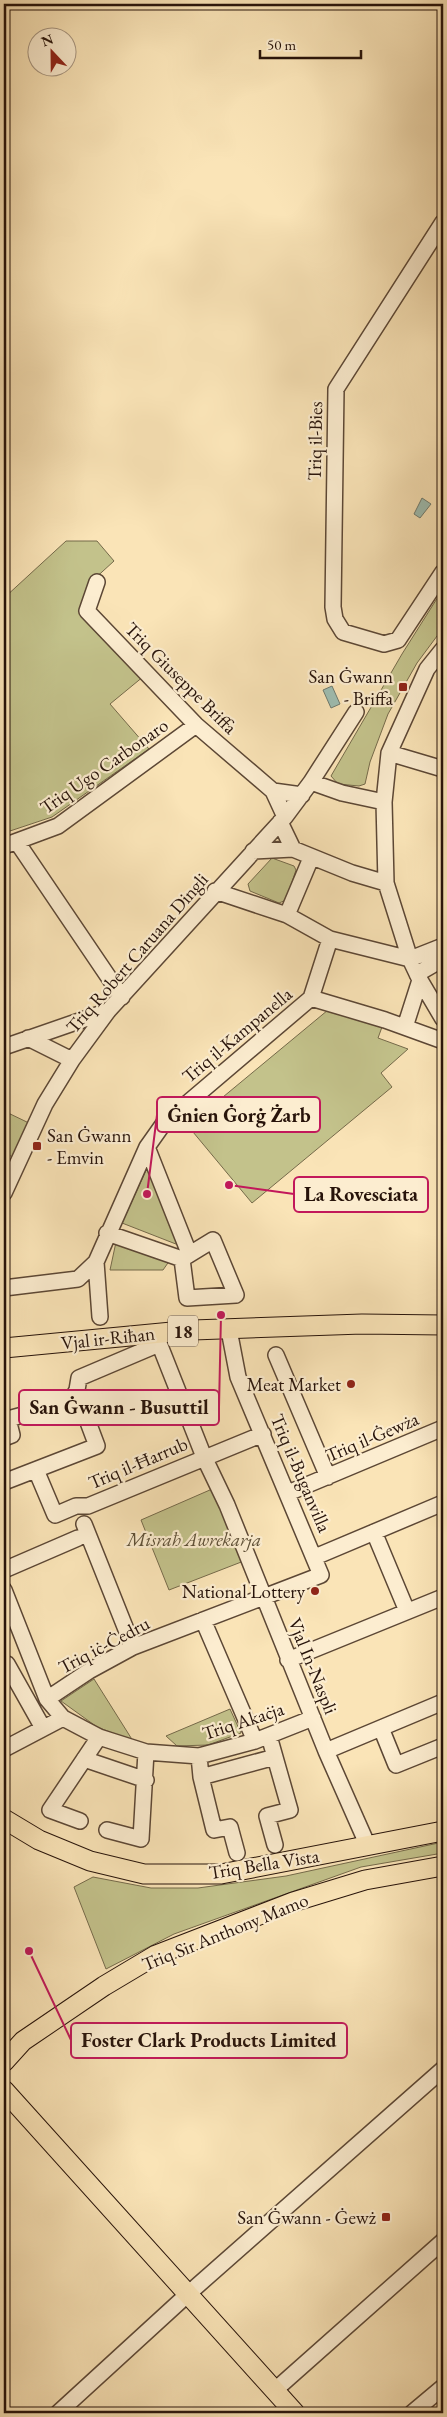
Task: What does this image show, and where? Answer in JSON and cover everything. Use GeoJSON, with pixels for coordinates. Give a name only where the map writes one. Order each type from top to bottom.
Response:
{"type":"FeatureCollection","features":[{"type":"Feature","properties":{"kind":"main road","name":"Vjal ir-Riħan"},"geometry":{"type":"LineString","coordinates":[[362,1324],[412,1314],[443,1312]]}},
{"type":"Feature","properties":{"kind":"main road","name":"Vjal ir-Riħan"},"geometry":{"type":"LineString","coordinates":[[4,1348],[157,1339],[229,1330],[362,1324],[443,1325]]}},
{"type":"Feature","properties":{"kind":"main road","name":"Triq Bella Vista"},"geometry":{"type":"LineString","coordinates":[[4,1819],[39,1840],[90,1861],[144,1874],[221,1874],[443,1831]]}},
{"type":"Feature","properties":{"kind":"main road","name":"Triq Sir Anthony Mamo"},"geometry":{"type":"LineString","coordinates":[[4,2062],[23,2041],[104,1986],[156,1956],[302,1899],[364,1880],[443,1866]]}},
{"type":"Feature","properties":{"kind":"main road"},"geometry":{"type":"LineString","coordinates":[[4,2090],[295,2413]]}},
{"type":"Feature","properties":{"kind":"street","name":"Triq il-Bies"},"geometry":{"type":"LineString","coordinates":[[443,222],[336,388],[332,607],[335,619],[343,632],[384,644],[398,640],[443,572]]}},
{"type":"Feature","properties":{"kind":"street","name":"Triq Giuseppe Briffa"},"geometry":{"type":"LineString","coordinates":[[97,582],[87,611],[196,725],[273,791],[293,849]]}},
{"type":"Feature","properties":{"kind":"street"},"geometry":{"type":"LineString","coordinates":[[443,649],[427,669],[389,753],[384,802],[386,883],[410,959],[443,1019]]}},
{"type":"Feature","properties":{"kind":"street","name":"Triq Robert Caruana Dingli"},"geometry":{"type":"LineString","coordinates":[[4,1193],[45,1104],[72,1060],[108,1011],[215,891],[282,820],[311,782],[356,712]]}},
{"type":"Feature","properties":{"kind":"street","name":"Triq Ugo Carbonaro"},"geometry":{"type":"LineString","coordinates":[[10,844],[58,826],[196,725]]}},
{"type":"Feature","properties":{"kind":"street"},"geometry":{"type":"LineString","coordinates":[[389,753],[443,769]]}},
{"type":"Feature","properties":{"kind":"street"},"geometry":{"type":"LineString","coordinates":[[311,782],[342,793],[384,802]]}},
{"type":"Feature","properties":{"kind":"street"},"geometry":{"type":"LineString","coordinates":[[273,791],[302,795]]}},
{"type":"Feature","properties":{"kind":"street"},"geometry":{"type":"LineString","coordinates":[[10,844],[122,997]]}},
{"type":"Feature","properties":{"kind":"street"},"geometry":{"type":"LineString","coordinates":[[253,851],[293,849],[352,873],[386,883]]}},
{"type":"Feature","properties":{"kind":"street"},"geometry":{"type":"LineString","coordinates":[[287,915],[312,858]]}},
{"type":"Feature","properties":{"kind":"street"},"geometry":{"type":"LineString","coordinates":[[215,891],[287,915],[330,939],[410,959],[443,946]]}},
{"type":"Feature","properties":{"kind":"street","name":"Triq il-Kampanella"},"geometry":{"type":"LineString","coordinates":[[100,1317],[96,1262],[107,1233],[147,1147],[164,1122],[311,998],[330,939]]}},
{"type":"Feature","properties":{"kind":"street"},"geometry":{"type":"LineString","coordinates":[[405,1027],[419,977],[443,959]]}},
{"type":"Feature","properties":{"kind":"street"},"geometry":{"type":"LineString","coordinates":[[311,998],[405,1027],[443,1041]]}},
{"type":"Feature","properties":{"kind":"street"},"geometry":{"type":"LineString","coordinates":[[6,1043],[28,1038],[108,1011]]}},
{"type":"Feature","properties":{"kind":"street"},"geometry":{"type":"LineString","coordinates":[[58,1028],[77,1032],[86,1041]]}},
{"type":"Feature","properties":{"kind":"street"},"geometry":{"type":"LineString","coordinates":[[28,1038],[72,1060]]}},
{"type":"Feature","properties":{"kind":"street"},"geometry":{"type":"LineString","coordinates":[[107,1233],[185,1256],[147,1147]]}},
{"type":"Feature","properties":{"kind":"street"},"geometry":{"type":"LineString","coordinates":[[4,1288],[78,1279],[96,1262]]}},
{"type":"Feature","properties":{"kind":"street","name":"Triq il-Buganvilla"},"geometry":{"type":"LineString","coordinates":[[229,1330],[238,1377],[264,1434],[321,1575]]}},
{"type":"Feature","properties":{"kind":"street"},"geometry":{"type":"LineString","coordinates":[[4,1438],[12,1435],[6,1414],[70,1402],[77,1390],[79,1378],[157,1339]]}},
{"type":"Feature","properties":{"kind":"street","name":"Vjal In-Naspli"},"geometry":{"type":"LineString","coordinates":[[157,1339],[204,1457],[227,1505],[288,1660],[368,1846]]}},
{"type":"Feature","properties":{"kind":"street"},"geometry":{"type":"LineString","coordinates":[[276,1355],[328,1477]]}},
{"type":"Feature","properties":{"kind":"street"},"geometry":{"type":"LineString","coordinates":[[4,1482],[97,1446],[88,1422]]}},
{"type":"Feature","properties":{"kind":"street","name":"Triq il-Ġewża"},"geometry":{"type":"LineString","coordinates":[[288,1493],[443,1428]]}},
{"type":"Feature","properties":{"kind":"street","name":"Triq il-Ħarrub"},"geometry":{"type":"LineString","coordinates":[[36,1470],[55,1515],[76,1506],[88,1506],[264,1434]]}},
{"type":"Feature","properties":{"kind":"street"},"geometry":{"type":"LineString","coordinates":[[315,1557],[443,1503]]}},
{"type":"Feature","properties":{"kind":"street"},"geometry":{"type":"LineString","coordinates":[[4,1570],[81,1531],[133,1648]]}},
{"type":"Feature","properties":{"kind":"street"},"geometry":{"type":"LineString","coordinates":[[374,1532],[407,1611]]}},
{"type":"Feature","properties":{"kind":"street","name":"Triq iċ-Ċedru"},"geometry":{"type":"LineString","coordinates":[[47,1699],[89,1671],[133,1648],[321,1575]]}},
{"type":"Feature","properties":{"kind":"street","name":"Triq Akaċja"},"geometry":{"type":"LineString","coordinates":[[4,1590],[47,1699],[63,1718],[99,1737],[146,1752],[199,1756],[255,1741],[313,1718]]}},
{"type":"Feature","properties":{"kind":"street"},"geometry":{"type":"LineString","coordinates":[[288,1660],[443,1596]]}},
{"type":"Feature","properties":{"kind":"street"},"geometry":{"type":"LineString","coordinates":[[203,1620],[255,1741]]}},
{"type":"Feature","properties":{"kind":"street"},"geometry":{"type":"LineString","coordinates":[[29,1656],[5,1665],[43,1728]]}},
{"type":"Feature","properties":{"kind":"street"},"geometry":{"type":"LineString","coordinates":[[326,1751],[443,1704]]}},
{"type":"Feature","properties":{"kind":"street"},"geometry":{"type":"LineString","coordinates":[[4,1749],[63,1718]]}},
{"type":"Feature","properties":{"kind":"street"},"geometry":{"type":"LineString","coordinates":[[381,1728],[396,1765],[443,1746]]}},
{"type":"Feature","properties":{"kind":"street"},"geometry":{"type":"LineString","coordinates":[[269,1736],[290,1810],[267,1816],[275,1846]]}},
{"type":"Feature","properties":{"kind":"street"},"geometry":{"type":"LineString","coordinates":[[80,1821],[50,1810],[99,1737]]}},
{"type":"Feature","properties":{"kind":"street"},"geometry":{"type":"LineString","coordinates":[[107,1830],[141,1840],[146,1780],[146,1752]]}},
{"type":"Feature","properties":{"kind":"street"},"geometry":{"type":"LineString","coordinates":[[199,1756],[201,1777],[214,1830],[230,1826],[237,1853]]}},
{"type":"Feature","properties":{"kind":"street"},"geometry":{"type":"LineString","coordinates":[[201,1777],[275,1757]]}},
{"type":"Feature","properties":{"kind":"street"},"geometry":{"type":"LineString","coordinates":[[84,1760],[146,1780]]}},
{"type":"Feature","properties":{"kind":"street"},"geometry":{"type":"LineString","coordinates":[[58,2413],[188,2294],[443,2069]]}},
{"type":"Feature","properties":{"kind":"street"},"geometry":{"type":"LineString","coordinates":[[274,2391],[443,2241]]}},
{"type":"Feature","properties":{"kind":"street"},"geometry":{"type":"LineString","coordinates":[[412,2413],[443,2387]]}},
{"type":"Feature","properties":{"kind":"green space"},"geometry":{"type":"Polygon","coordinates":[[[66,541],[97,541],[114,561],[91,582],[81,609],[144,676],[110,704],[149,749],[52,817],[4,833],[4,598],[66,541]]]}},
{"type":"Feature","properties":{"kind":"green space"},"geometry":{"type":"Polygon","coordinates":[[[443,589],[443,628],[417,663],[388,714],[370,762],[365,784],[359,786],[338,784],[331,776],[402,654],[443,589]]]}},
{"type":"Feature","properties":{"kind":"green space"},"geometry":{"type":"Polygon","coordinates":[[[272,858],[294,866],[296,870],[286,900],[279,903],[250,891],[248,884],[272,858]]]}},
{"type":"Feature","properties":{"kind":"green space"},"geometry":{"type":"Polygon","coordinates":[[[328,1010],[382,1027],[378,1038],[408,1049],[381,1073],[392,1087],[252,1203],[188,1126],[328,1010]]]}},
{"type":"Feature","properties":{"kind":"green space"},"geometry":{"type":"Polygon","coordinates":[[[4,1111],[31,1124],[15,1158],[4,1153],[4,1111]]]}},
{"type":"Feature","properties":{"kind":"green space"},"geometry":{"type":"Polygon","coordinates":[[[148,1166],[181,1246],[122,1223],[148,1166]]]}},
{"type":"Feature","properties":{"kind":"green space"},"geometry":{"type":"Polygon","coordinates":[[[116,1242],[170,1260],[163,1270],[110,1270],[116,1242]]]}},
{"type":"Feature","properties":{"kind":"green space","name":"Misraħ Awrekarja"},"geometry":{"type":"Polygon","coordinates":[[[219,1486],[249,1559],[169,1590],[141,1520],[219,1486]]]}},
{"type":"Feature","properties":{"kind":"green space"},"geometry":{"type":"Polygon","coordinates":[[[94,1679],[133,1741],[97,1727],[61,1701],[94,1679]]]}},
{"type":"Feature","properties":{"kind":"green space"},"geometry":{"type":"Polygon","coordinates":[[[230,1709],[241,1733],[208,1745],[177,1746],[166,1736],[230,1709]]]}},
{"type":"Feature","properties":{"kind":"green space"},"geometry":{"type":"Polygon","coordinates":[[[443,1842],[443,1853],[361,1867],[174,1934],[106,1969],[74,1887],[93,1877],[151,1888],[198,1888],[286,1876],[443,1842]]]}},
{"type":"Feature","properties":{"kind":"shaded area"},"geometry":{"type":"Polygon","coordinates":[[[422,498],[431,504],[420,518],[414,514],[422,498]]]}},
{"type":"Feature","properties":{"kind":"shaded area"},"geometry":{"type":"Polygon","coordinates":[[[332,686],[340,704],[331,708],[323,690],[332,686]]]}},
{"type":"Feature","properties":{"kind":"place","name":"San Ġwann - Briffa"},"geometry":{"type":"Point","coordinates":[403,687]}},
{"type":"Feature","properties":{"kind":"place","name":"San Ġwann - Emvin"},"geometry":{"type":"Point","coordinates":[37,1146]}},
{"type":"Feature","properties":{"kind":"place","name":"La Rovesciata"},"geometry":{"type":"Point","coordinates":[229,1185]}},
{"type":"Feature","properties":{"kind":"place","name":"Ġnien Ġorġ Żarb"},"geometry":{"type":"Point","coordinates":[147,1194]}},
{"type":"Feature","properties":{"kind":"place","name":"San Ġwann - Busuttil"},"geometry":{"type":"Point","coordinates":[221,1315]}},
{"type":"Feature","properties":{"kind":"place","name":"Meat Market"},"geometry":{"type":"Point","coordinates":[351,1384]}},
{"type":"Feature","properties":{"kind":"place","name":"National Lottery"},"geometry":{"type":"Point","coordinates":[315,1591]}},
{"type":"Feature","properties":{"kind":"place","name":"Foster Clark Products Limited"},"geometry":{"type":"Point","coordinates":[29,1951]}},
{"type":"Feature","properties":{"kind":"place","name":"San Ġwann - Ġewż"},"geometry":{"type":"Point","coordinates":[386,2217]}}]}
